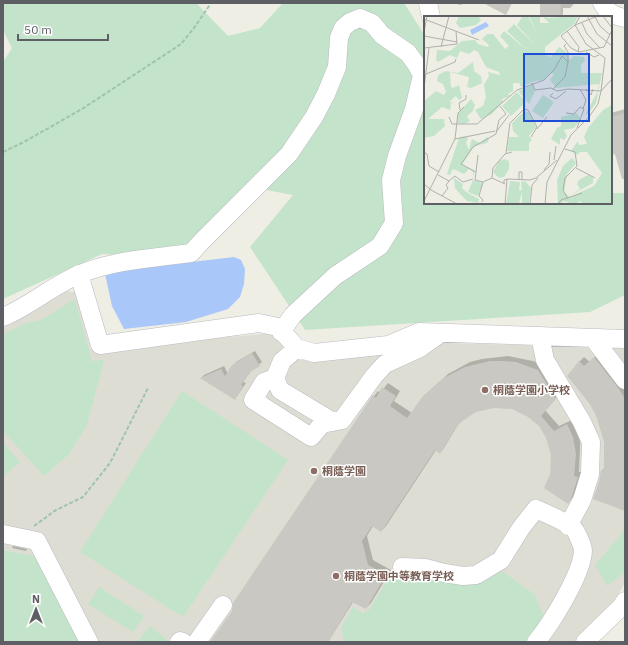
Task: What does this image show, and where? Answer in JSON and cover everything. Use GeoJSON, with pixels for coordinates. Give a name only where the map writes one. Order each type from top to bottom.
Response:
{"type":"FeatureCollection","features":[{"type":"Feature","properties":{"kind":"street"},"geometry":{"type":"LineString","coordinates":[[428,3],[431,16]]}},
{"type":"Feature","properties":{"kind":"street"},"geometry":{"type":"LineString","coordinates":[[602,3],[603,6],[613,15],[625,18]]}},
{"type":"Feature","properties":{"kind":"street"},"geometry":{"type":"LineString","coordinates":[[3,317],[27,305],[43,293],[79,274],[104,265],[191,253],[289,154],[314,117],[326,94],[337,67],[339,38],[343,28],[350,22],[360,18],[372,23],[382,35],[408,53],[422,75]]}},
{"type":"Feature","properties":{"kind":"street"},"geometry":{"type":"LineString","coordinates":[[281,332],[293,315],[335,276],[380,246],[394,223],[391,180],[397,156],[414,110],[424,62]]}},
{"type":"Feature","properties":{"kind":"street"},"geometry":{"type":"LineString","coordinates":[[79,274],[100,345],[258,323],[278,327],[297,348],[314,352],[388,344],[419,332],[625,339]]}},
{"type":"Feature","properties":{"kind":"street"},"geometry":{"type":"LineString","coordinates":[[275,378],[264,382],[253,400],[311,437],[322,424],[342,420],[374,376],[385,364],[420,348],[441,333]]}},
{"type":"Feature","properties":{"kind":"street"},"geometry":{"type":"LineString","coordinates":[[540,336],[545,360],[582,422],[591,442],[590,474],[582,500],[568,526]]}},
{"type":"Feature","properties":{"kind":"street"},"geometry":{"type":"LineString","coordinates":[[593,338],[625,380]]}},
{"type":"Feature","properties":{"kind":"street"},"geometry":{"type":"LineString","coordinates":[[297,348],[282,361],[275,378],[280,390],[333,422]]}},
{"type":"Feature","properties":{"kind":"street"},"geometry":{"type":"LineString","coordinates":[[402,567],[425,568],[462,576],[476,575],[501,560],[521,528],[536,509],[573,528],[584,549],[580,568],[560,607],[536,642]]}},
{"type":"Feature","properties":{"kind":"street"},"geometry":{"type":"LineString","coordinates":[[11,536],[37,541],[89,642]]}},
{"type":"Feature","properties":{"kind":"street"},"geometry":{"type":"LineString","coordinates":[[585,642],[622,608],[625,601]]}},
{"type":"Feature","properties":{"kind":"street"},"geometry":{"type":"LineString","coordinates":[[197,642],[223,605]]}},
{"type":"Feature","properties":{"kind":"street"},"geometry":{"type":"LineString","coordinates":[[179,642],[183,642]]}},
{"type":"Feature","properties":{"kind":"path"},"geometry":{"type":"LineString","coordinates":[[3,152],[24,142],[82,109],[181,44],[211,3]]}},
{"type":"Feature","properties":{"kind":"path"},"geometry":{"type":"LineString","coordinates":[[11,536],[56,510],[83,497],[110,462],[148,388]]}},
{"type":"Feature","properties":{"kind":"shaded area","name":"桐蔭学園"},"geometry":{"type":"Polygon","coordinates":[[[66,291],[75,292],[91,350],[272,333],[301,360],[396,352],[418,342],[625,348],[625,582],[610,612],[574,642],[3,642],[3,325],[44,305],[66,291]]]}},
{"type":"Feature","properties":{"kind":"green space"},"geometry":{"type":"Polygon","coordinates":[[[3,3],[198,3],[198,5],[228,36],[260,28],[283,3],[404,3],[424,34],[424,204],[612,204],[612,193],[625,193],[625,295],[590,312],[305,330],[250,247],[293,195],[245,186],[188,249],[149,256],[102,254],[3,299],[3,62],[12,48],[3,30],[3,3]]]}},
{"type":"Feature","properties":{"kind":"green space"},"geometry":{"type":"Polygon","coordinates":[[[75,299],[92,361],[104,360],[87,425],[69,454],[44,476],[3,431],[3,334],[27,323],[41,320],[75,299]]]}},
{"type":"Feature","properties":{"kind":"green space"},"geometry":{"type":"Polygon","coordinates":[[[182,391],[288,460],[183,617],[80,552],[182,391]]]}},
{"type":"Feature","properties":{"kind":"green space"},"geometry":{"type":"Polygon","coordinates":[[[3,443],[20,462],[3,477],[3,443]]]}},
{"type":"Feature","properties":{"kind":"green space"},"geometry":{"type":"Polygon","coordinates":[[[625,528],[625,572],[607,586],[595,565],[625,528]]]}},
{"type":"Feature","properties":{"kind":"green space"},"geometry":{"type":"Polygon","coordinates":[[[3,550],[37,557],[82,642],[3,642],[3,550]]]}},
{"type":"Feature","properties":{"kind":"green space"},"geometry":{"type":"Polygon","coordinates":[[[495,566],[535,595],[546,622],[529,642],[344,642],[341,628],[353,607],[363,613],[368,611],[389,578],[399,574],[495,566]]]}},
{"type":"Feature","properties":{"kind":"green space"},"geometry":{"type":"Polygon","coordinates":[[[99,587],[144,616],[133,632],[88,604],[99,587]]]}},
{"type":"Feature","properties":{"kind":"green space"},"geometry":{"type":"Polygon","coordinates":[[[150,626],[167,640],[166,642],[137,642],[150,626]]]}},
{"type":"Feature","properties":{"kind":"water"},"geometry":{"type":"Polygon","coordinates":[[[234,257],[241,260],[245,269],[244,284],[240,297],[228,309],[186,322],[124,329],[112,306],[105,274],[108,272],[234,257]]]}},
{"type":"Feature","properties":{"kind":"building"},"geometry":{"type":"Polygon","coordinates":[[[483,3],[512,3],[506,15],[483,3]]]}},
{"type":"Feature","properties":{"kind":"building"},"geometry":{"type":"Polygon","coordinates":[[[540,3],[561,3],[560,16],[540,16],[540,3]]]}},
{"type":"Feature","properties":{"kind":"building"},"geometry":{"type":"Polygon","coordinates":[[[625,113],[625,179],[622,179],[615,154],[612,155],[612,117],[625,113]]]}},
{"type":"Feature","properties":{"kind":"building"},"geometry":{"type":"Polygon","coordinates":[[[252,353],[260,366],[249,373],[241,385],[243,386],[235,400],[200,378],[221,369],[225,376],[232,365],[252,353]]]}},
{"type":"Feature","properties":{"kind":"building"},"geometry":{"type":"Polygon","coordinates":[[[594,357],[625,399],[625,511],[593,499],[599,482],[601,470],[604,470],[604,442],[596,415],[589,403],[567,376],[579,361],[584,366],[594,357]]]}},
{"type":"Feature","properties":{"kind":"building"},"geometry":{"type":"Polygon","coordinates":[[[490,361],[516,362],[538,370],[556,399],[541,416],[554,431],[567,424],[573,437],[576,454],[574,476],[578,477],[568,504],[544,488],[550,474],[551,455],[546,438],[539,426],[528,417],[512,409],[494,408],[476,412],[461,422],[455,429],[440,454],[435,450],[381,532],[372,526],[362,541],[368,565],[386,575],[366,609],[352,602],[328,642],[210,642],[232,611],[233,603],[373,395],[376,398],[382,387],[396,396],[390,406],[407,418],[423,396],[442,379],[465,367],[490,361]]]}},
{"type":"Feature","properties":{"kind":"place","name":"桐蔭学園小学校"},"geometry":{"type":"Point","coordinates":[485,390]}},
{"type":"Feature","properties":{"kind":"place","name":"桐蔭学園"},"geometry":{"type":"Point","coordinates":[314,471]}},
{"type":"Feature","properties":{"kind":"place","name":"桐蔭学園中等教育学校"},"geometry":{"type":"Point","coordinates":[336,576]}}]}
